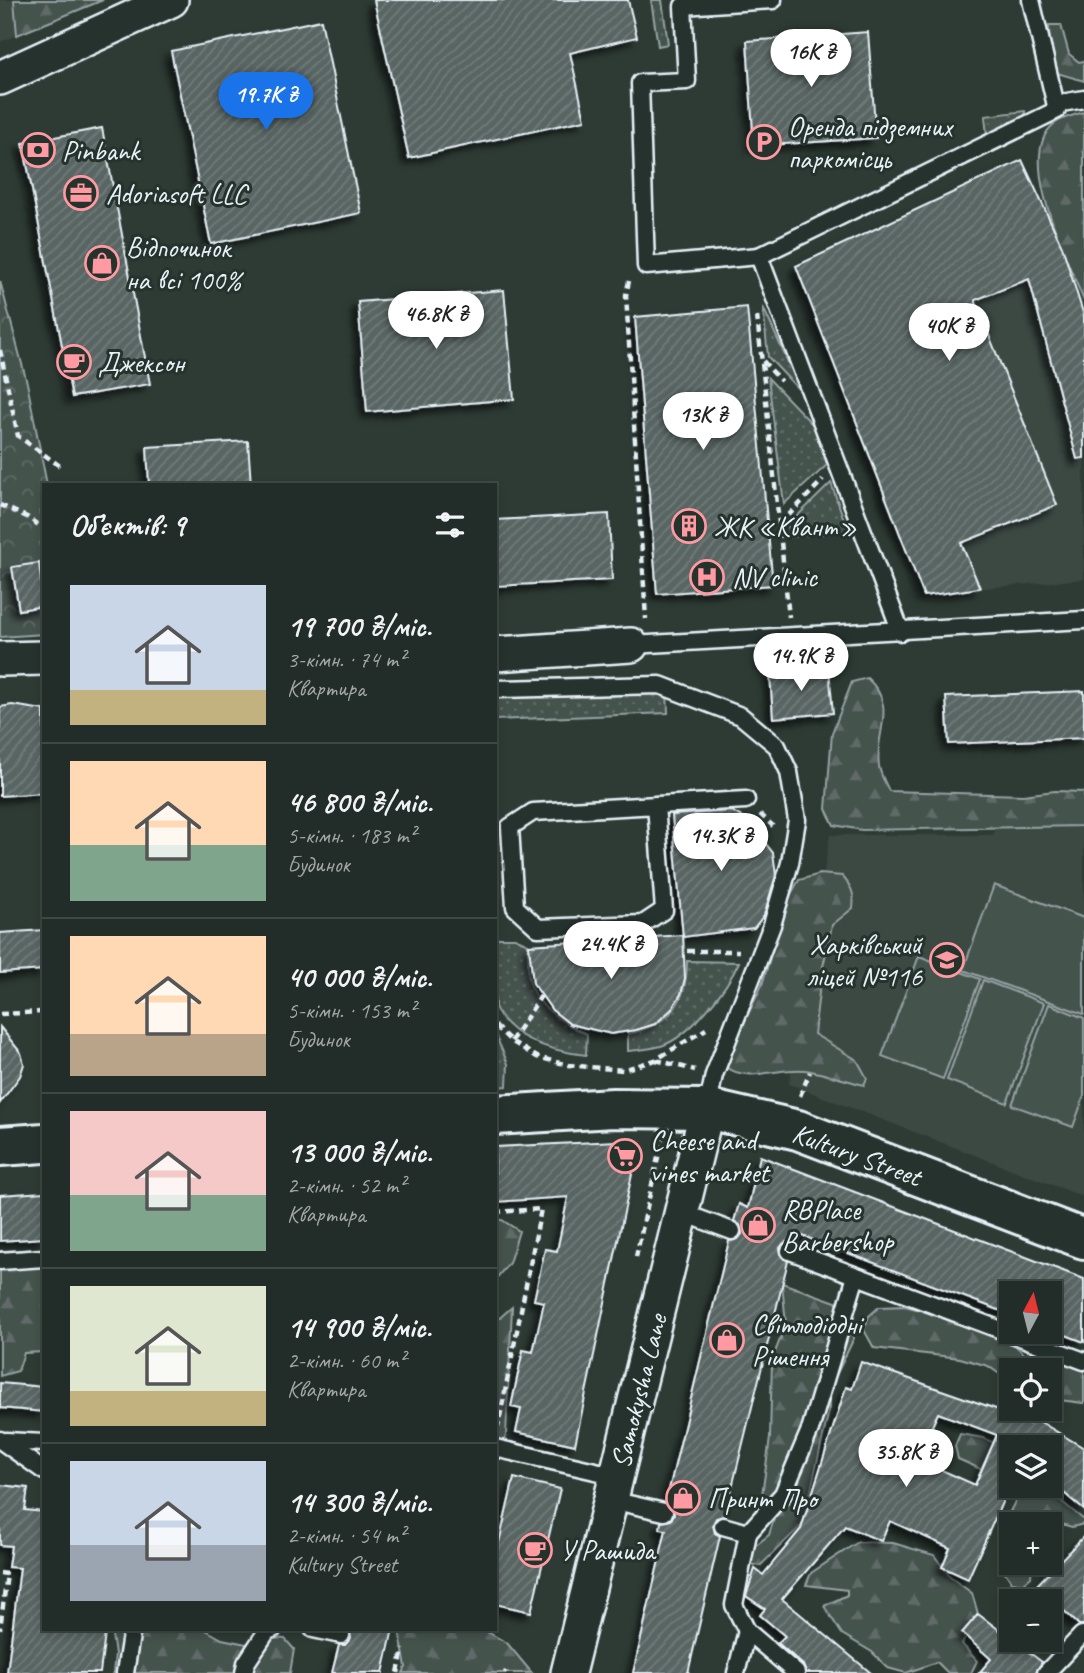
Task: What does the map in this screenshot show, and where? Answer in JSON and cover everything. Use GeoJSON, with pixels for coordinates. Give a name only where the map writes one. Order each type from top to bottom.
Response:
{"type":"FeatureCollection","features":[{"type":"Feature","properties":{"kind":"street"},"geometry":{"type":"LineString","coordinates":[[0,78],[171,0]]}},
{"type":"Feature","properties":{"kind":"street"},"geometry":{"type":"LineString","coordinates":[[497,654],[639,645]]}},
{"type":"Feature","properties":{"kind":"street"},"geometry":{"type":"LineString","coordinates":[[0,659],[42,658]]}},
{"type":"Feature","properties":{"kind":"street","name":"Kultury Street"},"geometry":{"type":"LineString","coordinates":[[497,1115],[613,1108],[710,1092],[798,1130],[1084,1239]]}},
{"type":"Feature","properties":{"kind":"street","name":"Samokysha Lane"},"geometry":{"type":"LineString","coordinates":[[568,1673],[710,1092]]}},
{"type":"Feature","properties":{"kind":"street"},"geometry":{"type":"LineString","coordinates":[[0,1146],[42,1143]]}},
{"type":"Feature","properties":{"kind":"lane"},"geometry":{"type":"LineString","coordinates":[[773,0],[683,6],[687,81],[640,83],[646,266],[759,256],[1056,110],[1031,0]]}},
{"type":"Feature","properties":{"kind":"lane"},"geometry":{"type":"LineString","coordinates":[[1056,104],[1084,99]]}},
{"type":"Feature","properties":{"kind":"lane"},"geometry":{"type":"LineString","coordinates":[[759,256],[901,632]]}},
{"type":"Feature","properties":{"kind":"lane"},"geometry":{"type":"LineString","coordinates":[[639,645],[1084,620]]}},
{"type":"Feature","properties":{"kind":"lane"},"geometry":{"type":"LineString","coordinates":[[497,690],[660,685],[741,716],[777,746],[789,772],[797,820],[790,863],[772,925],[710,1092]]}},
{"type":"Feature","properties":{"kind":"lane"},"geometry":{"type":"LineString","coordinates":[[656,805],[664,910],[643,924],[538,928],[515,907],[510,827],[533,811],[656,805],[748,806]]}},
{"type":"Feature","properties":{"kind":"lane"},"geometry":{"type":"LineString","coordinates":[[681,1212],[732,1231]]}},
{"type":"Feature","properties":{"kind":"lane"},"geometry":{"type":"LineString","coordinates":[[790,1251],[1084,1361]]}},
{"type":"Feature","properties":{"kind":"lane"},"geometry":{"type":"LineString","coordinates":[[0,1261],[42,1258]]}},
{"type":"Feature","properties":{"kind":"lane"},"geometry":{"type":"LineString","coordinates":[[796,1673],[747,1631],[734,1605],[748,1532],[783,1494],[810,1430],[856,1276]]}},
{"type":"Feature","properties":{"kind":"lane"},"geometry":{"type":"LineString","coordinates":[[3,1441],[42,1443]]}},
{"type":"Feature","properties":{"kind":"lane"},"geometry":{"type":"LineString","coordinates":[[3,1441],[42,1470]]}},
{"type":"Feature","properties":{"kind":"lane"},"geometry":{"type":"LineString","coordinates":[[497,1449],[614,1488],[664,1512]]}},
{"type":"Feature","properties":{"kind":"lane"},"geometry":{"type":"LineString","coordinates":[[723,1526],[748,1532]]}},
{"type":"Feature","properties":{"kind":"lane"},"geometry":{"type":"LineString","coordinates":[[125,1673],[131,1631]]}},
{"type":"Feature","properties":{"kind":"lane"},"geometry":{"type":"LineString","coordinates":[[244,1673],[246,1663],[267,1631]]}},
{"type":"Feature","properties":{"kind":"lane"},"geometry":{"type":"LineString","coordinates":[[736,1673],[747,1631]]}},
{"type":"Feature","properties":{"kind":"lane"},"geometry":{"type":"LineString","coordinates":[[1046,1673],[1083,1635]]}},
{"type":"Feature","properties":{"kind":"path"},"geometry":{"type":"LineString","coordinates":[[639,645],[626,296],[627,281],[641,280]]}},
{"type":"Feature","properties":{"kind":"path"},"geometry":{"type":"LineString","coordinates":[[756,308],[791,638]]}},
{"type":"Feature","properties":{"kind":"path"},"geometry":{"type":"LineString","coordinates":[[0,350],[18,436],[60,466]]}},
{"type":"Feature","properties":{"kind":"path"},"geometry":{"type":"LineString","coordinates":[[779,525],[838,464]]}},
{"type":"Feature","properties":{"kind":"path"},"geometry":{"type":"LineString","coordinates":[[0,505],[27,517],[42,528]]}},
{"type":"Feature","properties":{"kind":"path"},"geometry":{"type":"LineString","coordinates":[[748,806],[772,822],[775,831]]}},
{"type":"Feature","properties":{"kind":"path"},"geometry":{"type":"LineString","coordinates":[[687,951],[741,951]]}},
{"type":"Feature","properties":{"kind":"path"},"geometry":{"type":"LineString","coordinates":[[511,1041],[541,996]]}},
{"type":"Feature","properties":{"kind":"path"},"geometry":{"type":"LineString","coordinates":[[0,1014],[42,1012]]}},
{"type":"Feature","properties":{"kind":"path"},"geometry":{"type":"LineString","coordinates":[[497,1028],[511,1041],[537,1056],[600,1069],[623,1070],[655,1060],[703,1033],[710,1025]]}},
{"type":"Feature","properties":{"kind":"path"},"geometry":{"type":"LineString","coordinates":[[655,1060],[710,1092]]}},
{"type":"Feature","properties":{"kind":"path"},"geometry":{"type":"LineString","coordinates":[[798,1101],[810,1072]]}},
{"type":"Feature","properties":{"kind":"path"},"geometry":{"type":"LineString","coordinates":[[497,1212],[541,1209],[497,1431]]}},
{"type":"Feature","properties":{"kind":"path"},"geometry":{"type":"LineString","coordinates":[[0,1573],[7,1574],[0,1629]]}},
{"type":"Feature","properties":{"kind":"path"},"geometry":{"type":"LineString","coordinates":[[398,1673],[403,1649]]}},
{"type":"Feature","properties":{"kind":"shaded area"},"geometry":{"type":"Polygon","coordinates":[[[0,0],[106,0],[0,42],[0,0]]]}},
{"type":"Feature","properties":{"kind":"shaded area"},"geometry":{"type":"Polygon","coordinates":[[[1022,160],[1062,246],[1084,316],[1084,579],[975,589],[900,532],[796,266],[1022,160]]]}},
{"type":"Feature","properties":{"kind":"shaded area","name":"Харківський ліцей №116"},"geometry":{"type":"Polygon","coordinates":[[[1084,806],[1084,1197],[789,1084],[830,835],[994,835],[994,809],[1084,806]]]}},
{"type":"Feature","properties":{"kind":"green space"},"geometry":{"type":"Polygon","coordinates":[[[14,0],[103,0],[17,35],[14,0]]]}},
{"type":"Feature","properties":{"kind":"green space"},"geometry":{"type":"Polygon","coordinates":[[[651,0],[662,0],[668,44],[658,46],[651,0]]]}},
{"type":"Feature","properties":{"kind":"green space"},"geometry":{"type":"Polygon","coordinates":[[[1049,25],[1061,25],[1069,54],[1079,62],[1084,61],[1084,81],[1057,73],[1050,55],[1049,25]]]}},
{"type":"Feature","properties":{"kind":"green space"},"geometry":{"type":"Polygon","coordinates":[[[1025,111],[1026,121],[987,136],[985,116],[1025,111]]]}},
{"type":"Feature","properties":{"kind":"green space"},"geometry":{"type":"Polygon","coordinates":[[[1084,112],[1084,301],[1048,210],[1040,160],[1043,139],[1054,124],[1084,112]]]}},
{"type":"Feature","properties":{"kind":"green space"},"geometry":{"type":"Polygon","coordinates":[[[0,281],[27,383],[47,483],[42,483],[42,634],[0,637],[0,281]]]}},
{"type":"Feature","properties":{"kind":"green space"},"geometry":{"type":"Polygon","coordinates":[[[763,307],[802,393],[768,357],[763,307]]]}},
{"type":"Feature","properties":{"kind":"green space"},"geometry":{"type":"Polygon","coordinates":[[[768,378],[817,429],[827,465],[784,504],[768,378]]]}},
{"type":"Feature","properties":{"kind":"green space"},"geometry":{"type":"Polygon","coordinates":[[[831,483],[848,531],[791,537],[788,525],[831,483]]]}},
{"type":"Feature","properties":{"kind":"green space"},"geometry":{"type":"Polygon","coordinates":[[[867,678],[882,699],[884,710],[878,754],[879,766],[889,791],[1023,795],[1055,791],[1084,792],[1084,826],[862,830],[834,825],[826,809],[832,733],[852,682],[867,678]]]}},
{"type":"Feature","properties":{"kind":"green space"},"geometry":{"type":"Polygon","coordinates":[[[667,691],[668,713],[497,720],[497,696],[667,691]]]}},
{"type":"Feature","properties":{"kind":"green space"},"geometry":{"type":"Polygon","coordinates":[[[820,874],[842,876],[852,890],[853,908],[832,925],[821,976],[814,1034],[857,1060],[867,1078],[864,1085],[805,1070],[743,1074],[724,1066],[762,985],[787,901],[799,880],[820,874]]]}},
{"type":"Feature","properties":{"kind":"green space"},"geometry":{"type":"Polygon","coordinates":[[[994,885],[1084,918],[1084,1014],[963,970],[994,885]]]}},
{"type":"Feature","properties":{"kind":"green space"},"geometry":{"type":"Polygon","coordinates":[[[497,938],[515,938],[528,944],[528,974],[534,992],[553,1014],[587,1034],[586,1055],[560,1051],[534,1042],[522,1036],[502,1019],[497,1010],[497,938]]]}},
{"type":"Feature","properties":{"kind":"green space"},"geometry":{"type":"Polygon","coordinates":[[[919,956],[980,979],[943,1079],[882,1056],[919,956]]]}},
{"type":"Feature","properties":{"kind":"green space"},"geometry":{"type":"Polygon","coordinates":[[[687,961],[739,962],[717,998],[684,1033],[661,1046],[628,1051],[628,1034],[655,1025],[673,1010],[679,1001],[684,990],[687,961]]]}},
{"type":"Feature","properties":{"kind":"green space"},"geometry":{"type":"Polygon","coordinates":[[[983,980],[1044,1003],[1007,1103],[947,1080],[983,980]]]}},
{"type":"Feature","properties":{"kind":"green space"},"geometry":{"type":"Polygon","coordinates":[[[1049,1004],[1084,1018],[1084,1096],[1073,1127],[1012,1105],[1049,1004]]]}},
{"type":"Feature","properties":{"kind":"green space"},"geometry":{"type":"Polygon","coordinates":[[[497,1039],[508,1064],[507,1086],[497,1087],[497,1039]]]}},
{"type":"Feature","properties":{"kind":"green space"},"geometry":{"type":"Polygon","coordinates":[[[497,1220],[502,1220],[519,1231],[509,1263],[497,1278],[497,1220]]]}},
{"type":"Feature","properties":{"kind":"green space"},"geometry":{"type":"Polygon","coordinates":[[[42,1250],[42,1352],[24,1353],[18,1371],[0,1376],[0,1251],[42,1250]]]}},
{"type":"Feature","properties":{"kind":"green space"},"geometry":{"type":"Polygon","coordinates":[[[782,1283],[836,1302],[854,1338],[832,1384],[828,1415],[803,1524],[760,1566],[751,1564],[752,1548],[769,1535],[775,1516],[762,1495],[770,1438],[772,1360],[786,1324],[782,1283]]]}},
{"type":"Feature","properties":{"kind":"green space"},"geometry":{"type":"Polygon","coordinates":[[[905,1306],[982,1327],[999,1334],[999,1344],[1014,1344],[1025,1355],[1034,1358],[999,1358],[999,1374],[988,1366],[960,1358],[874,1348],[864,1330],[869,1316],[879,1307],[905,1306]]]}},
{"type":"Feature","properties":{"kind":"green space"},"geometry":{"type":"Polygon","coordinates":[[[512,1307],[506,1435],[497,1462],[497,1320],[512,1307]]]}},
{"type":"Feature","properties":{"kind":"green space"},"geometry":{"type":"Polygon","coordinates":[[[1062,1363],[1084,1367],[1084,1403],[1062,1400],[1062,1363]]]}},
{"type":"Feature","properties":{"kind":"green space"},"geometry":{"type":"Polygon","coordinates":[[[960,1434],[984,1438],[999,1445],[999,1460],[985,1471],[958,1459],[955,1446],[960,1434]]]}},
{"type":"Feature","properties":{"kind":"green space"},"geometry":{"type":"Polygon","coordinates":[[[1017,1498],[1057,1498],[1084,1520],[1084,1524],[1072,1527],[1062,1524],[1062,1512],[1010,1512],[1017,1498]]]}},
{"type":"Feature","properties":{"kind":"green space"},"geometry":{"type":"Polygon","coordinates":[[[858,1542],[893,1543],[934,1555],[950,1577],[972,1593],[978,1614],[962,1644],[977,1661],[971,1673],[948,1673],[937,1662],[906,1673],[888,1668],[872,1652],[842,1634],[824,1606],[847,1595],[847,1590],[806,1585],[811,1573],[858,1542]]]}},
{"type":"Feature","properties":{"kind":"green space"},"geometry":{"type":"Polygon","coordinates":[[[1007,1575],[1031,1575],[1023,1584],[1012,1582],[1007,1575]]]}},
{"type":"Feature","properties":{"kind":"green space"},"geometry":{"type":"Polygon","coordinates":[[[111,1631],[208,1631],[222,1639],[246,1644],[271,1638],[285,1639],[294,1649],[290,1673],[113,1673],[115,1654],[111,1631]]]}},
{"type":"Feature","properties":{"kind":"green space"},"geometry":{"type":"Polygon","coordinates":[[[399,1631],[486,1631],[507,1643],[532,1673],[403,1673],[406,1667],[399,1631]]]}},
{"type":"Feature","properties":{"kind":"building"},"geometry":{"type":"Polygon","coordinates":[[[374,0],[628,0],[637,37],[570,53],[585,120],[409,158],[374,0]]]}},
{"type":"Feature","properties":{"kind":"building"},"geometry":{"type":"Polygon","coordinates":[[[321,20],[361,213],[211,244],[171,51],[321,20]]]}},
{"type":"Feature","properties":{"kind":"building"},"geometry":{"type":"Polygon","coordinates":[[[868,32],[876,138],[754,146],[747,41],[868,32]]]}},
{"type":"Feature","properties":{"kind":"building"},"geometry":{"type":"Polygon","coordinates":[[[102,128],[150,384],[72,397],[23,143],[102,128]]]}},
{"type":"Feature","properties":{"kind":"building"},"geometry":{"type":"Polygon","coordinates":[[[1022,160],[1062,246],[1084,316],[1084,458],[1077,459],[1029,279],[975,300],[1057,505],[961,543],[980,588],[924,596],[796,266],[1022,160]]]}},
{"type":"Feature","properties":{"kind":"building"},"geometry":{"type":"Polygon","coordinates":[[[504,290],[514,399],[367,412],[358,302],[504,290]]]}},
{"type":"Feature","properties":{"kind":"building"},"geometry":{"type":"Polygon","coordinates":[[[747,307],[773,585],[657,594],[635,317],[747,307]]]}},
{"type":"Feature","properties":{"kind":"building"},"geometry":{"type":"Polygon","coordinates":[[[248,441],[251,483],[149,483],[147,447],[248,441]]]}},
{"type":"Feature","properties":{"kind":"building"},"geometry":{"type":"Polygon","coordinates":[[[609,514],[612,580],[497,586],[497,520],[609,514]]]}},
{"type":"Feature","properties":{"kind":"building"},"geometry":{"type":"Polygon","coordinates":[[[39,563],[42,606],[19,610],[12,567],[39,563]]]}},
{"type":"Feature","properties":{"kind":"building"},"geometry":{"type":"Polygon","coordinates":[[[829,669],[833,713],[773,718],[770,673],[829,669]]]}},
{"type":"Feature","properties":{"kind":"building"},"geometry":{"type":"Polygon","coordinates":[[[1084,691],[1084,738],[949,744],[946,697],[1084,691]]]}},
{"type":"Feature","properties":{"kind":"building"},"geometry":{"type":"Polygon","coordinates":[[[12,705],[42,710],[42,793],[0,796],[0,707],[12,705]]]}},
{"type":"Feature","properties":{"kind":"building"},"geometry":{"type":"Polygon","coordinates":[[[732,811],[748,821],[773,853],[776,875],[764,915],[754,928],[683,937],[672,815],[732,811]]]}},
{"type":"Feature","properties":{"kind":"building"},"geometry":{"type":"Polygon","coordinates":[[[42,930],[42,970],[0,973],[0,933],[42,930]]]}},
{"type":"Feature","properties":{"kind":"building"},"geometry":{"type":"Polygon","coordinates":[[[683,935],[685,978],[681,994],[671,1010],[655,1024],[611,1034],[570,1024],[552,1010],[533,983],[529,945],[683,935]]]}},
{"type":"Feature","properties":{"kind":"building"},"geometry":{"type":"Polygon","coordinates":[[[0,1027],[21,1053],[24,1064],[20,1076],[0,1103],[0,1027]]]}},
{"type":"Feature","properties":{"kind":"building"},"geometry":{"type":"Polygon","coordinates":[[[617,1141],[635,1160],[575,1445],[516,1432],[521,1409],[511,1407],[523,1350],[533,1352],[544,1302],[534,1300],[545,1249],[557,1251],[568,1197],[497,1202],[497,1147],[617,1141]]]}},
{"type":"Feature","properties":{"kind":"building"},"geometry":{"type":"Polygon","coordinates":[[[760,1156],[1084,1279],[1084,1342],[1062,1334],[1062,1281],[999,1281],[999,1310],[795,1233],[793,1241],[784,1243],[780,1248],[782,1257],[788,1261],[725,1516],[716,1518],[713,1524],[715,1533],[720,1536],[688,1673],[633,1673],[666,1530],[660,1529],[661,1522],[671,1520],[674,1514],[672,1505],[666,1502],[729,1241],[738,1239],[742,1234],[740,1225],[734,1221],[739,1204],[748,1208],[760,1156]]]}},
{"type":"Feature","properties":{"kind":"building"},"geometry":{"type":"Polygon","coordinates":[[[42,1192],[42,1238],[0,1241],[0,1195],[42,1192]]]}},
{"type":"Feature","properties":{"kind":"building"},"geometry":{"type":"Polygon","coordinates":[[[861,1362],[996,1409],[999,1410],[999,1421],[1022,1421],[1029,1424],[1030,1421],[1039,1421],[1084,1448],[1084,1510],[1062,1491],[1062,1435],[999,1435],[999,1498],[1004,1498],[968,1579],[942,1567],[950,1548],[890,1521],[881,1541],[845,1526],[782,1599],[871,1673],[806,1673],[803,1665],[778,1643],[785,1636],[760,1615],[765,1609],[746,1596],[755,1569],[763,1575],[801,1529],[846,1387],[852,1389],[861,1362]],[[938,1413],[917,1459],[975,1485],[997,1435],[938,1413]]]}},
{"type":"Feature","properties":{"kind":"building"},"geometry":{"type":"Polygon","coordinates":[[[0,1383],[42,1387],[42,1412],[0,1408],[0,1383]]]}},
{"type":"Feature","properties":{"kind":"building"},"geometry":{"type":"Polygon","coordinates":[[[514,1478],[560,1489],[531,1612],[497,1604],[497,1551],[514,1478]]]}},
{"type":"Feature","properties":{"kind":"building"},"geometry":{"type":"Polygon","coordinates":[[[0,1485],[28,1488],[25,1510],[42,1512],[42,1631],[105,1634],[100,1673],[7,1673],[20,1568],[8,1567],[11,1546],[0,1545],[0,1485]]]}},
{"type":"Feature","properties":{"kind":"building"},"geometry":{"type":"Polygon","coordinates":[[[1084,1536],[1084,1625],[1079,1625],[1062,1609],[1062,1589],[1041,1589],[1037,1585],[1047,1575],[1062,1575],[1062,1559],[1084,1536]]]}},
{"type":"Feature","properties":{"kind":"building"},"geometry":{"type":"Polygon","coordinates":[[[978,1614],[999,1630],[999,1652],[1029,1652],[1042,1662],[1036,1673],[979,1673],[991,1659],[962,1633],[978,1614]]]}},
{"type":"Feature","properties":{"kind":"building"},"geometry":{"type":"Polygon","coordinates":[[[349,1631],[393,1631],[383,1673],[332,1673],[339,1645],[345,1645],[351,1638],[349,1631]]]}},
{"type":"Feature","properties":{"kind":"place","name":"Оренда підземних паркомісць"},"geometry":{"type":"Point","coordinates":[764,142]}},
{"type":"Feature","properties":{"kind":"place","name":"Pinbank"},"geometry":{"type":"Point","coordinates":[38,150]}},
{"type":"Feature","properties":{"kind":"place","name":"Adoriasoft LLC"},"geometry":{"type":"Point","coordinates":[81,193]}},
{"type":"Feature","properties":{"kind":"place","name":"Відпочинок на всі 100%"},"geometry":{"type":"Point","coordinates":[102,263]}},
{"type":"Feature","properties":{"kind":"place","name":"Джексон"},"geometry":{"type":"Point","coordinates":[74,362]}},
{"type":"Feature","properties":{"kind":"place","name":"ЖК «Квант»"},"geometry":{"type":"Point","coordinates":[689,526]}},
{"type":"Feature","properties":{"kind":"place","name":"NV clinic"},"geometry":{"type":"Point","coordinates":[707,577]}},
{"type":"Feature","properties":{"kind":"place","name":"Харківський ліцей №116"},"geometry":{"type":"Point","coordinates":[947,960]}},
{"type":"Feature","properties":{"kind":"place","name":"Сheese and vines market"},"geometry":{"type":"Point","coordinates":[625,1156]}},
{"type":"Feature","properties":{"kind":"place","name":"RBPlace Barbershop"},"geometry":{"type":"Point","coordinates":[758,1225]}},
{"type":"Feature","properties":{"kind":"place","name":"Світлодіодні Рішення"},"geometry":{"type":"Point","coordinates":[727,1340]}},
{"type":"Feature","properties":{"kind":"place","name":"Принт Про"},"geometry":{"type":"Point","coordinates":[683,1498]}},
{"type":"Feature","properties":{"kind":"place","name":"У Рашида"},"geometry":{"type":"Point","coordinates":[535,1550]}}]}
